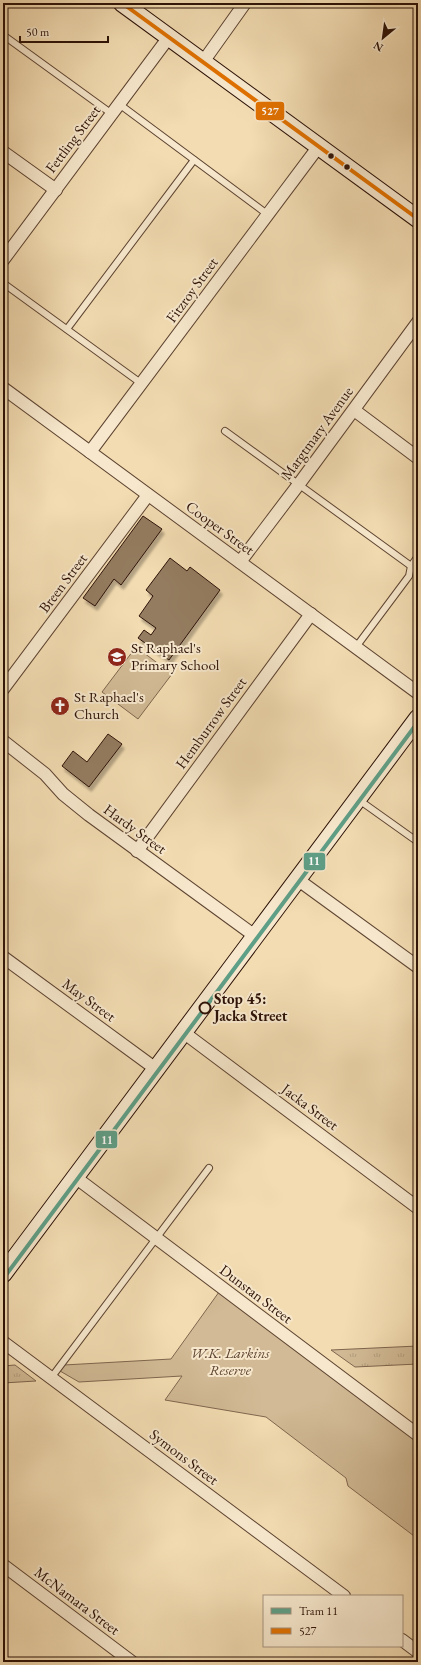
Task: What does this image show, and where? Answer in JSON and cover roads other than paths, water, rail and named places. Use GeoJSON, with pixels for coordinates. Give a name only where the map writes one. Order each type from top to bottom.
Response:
{"type":"FeatureCollection","features":[{"type":"Feature","properties":{"kind":"street"},"geometry":{"type":"LineString","coordinates":[[122,3],[418,219]]}},
{"type":"Feature","properties":{"kind":"street"},"geometry":{"type":"LineString","coordinates":[[203,62],[245,3]]}},
{"type":"Feature","properties":{"kind":"street","name":"Fettling Street"},"geometry":{"type":"LineString","coordinates":[[3,260],[169,37]]}},
{"type":"Feature","properties":{"kind":"street","name":"Fitzroy Street"},"geometry":{"type":"LineString","coordinates":[[90,452],[319,146]]}},
{"type":"Feature","properties":{"kind":"street"},"geometry":{"type":"LineString","coordinates":[[3,152],[56,190]]}},
{"type":"Feature","properties":{"kind":"street","name":"Margtmary Avenue"},"geometry":{"type":"LineString","coordinates":[[240,562],[418,322]]}},
{"type":"Feature","properties":{"kind":"street","name":"Cooper Street"},"geometry":{"type":"LineString","coordinates":[[4,391],[90,452],[418,693]]}},
{"type":"Feature","properties":{"kind":"street"},"geometry":{"type":"LineString","coordinates":[[354,410],[418,458]]}},
{"type":"Feature","properties":{"kind":"street","name":"Breen Street"},"geometry":{"type":"LineString","coordinates":[[3,689],[148,495]]}},
{"type":"Feature","properties":{"kind":"street","name":"Hemburrow Street"},"geometry":{"type":"LineString","coordinates":[[137,851],[311,614]]}},
{"type":"Feature","properties":{"kind":"street"},"geometry":{"type":"LineString","coordinates":[[3,1274],[418,718]]}},
{"type":"Feature","properties":{"kind":"street","name":"Hardy Street"},"geometry":{"type":"LineString","coordinates":[[3,741],[46,774],[68,799],[255,936]]}},
{"type":"Feature","properties":{"kind":"street"},"geometry":{"type":"LineString","coordinates":[[297,879],[418,967]]}},
{"type":"Feature","properties":{"kind":"street","name":"May Street"},"geometry":{"type":"LineString","coordinates":[[3,957],[156,1069]]}},
{"type":"Feature","properties":{"kind":"street","name":"Jacka Street"},"geometry":{"type":"LineString","coordinates":[[183,1032],[418,1208]]}},
{"type":"Feature","properties":{"kind":"street","name":"Dunstan Street"},"geometry":{"type":"LineString","coordinates":[[75,1177],[418,1435]]}},
{"type":"Feature","properties":{"kind":"street","name":"Symons Street"},"geometry":{"type":"LineString","coordinates":[[4,1342],[343,1595]]}},
{"type":"Feature","properties":{"kind":"street","name":"McNamara Street"},"geometry":{"type":"LineString","coordinates":[[3,1565],[132,1662]]}},
{"type":"Feature","properties":{"kind":"street"},"geometry":{"type":"LineString","coordinates":[[403,1641],[418,1652]]}},
{"type":"Feature","properties":{"kind":"lane"},"geometry":{"type":"LineString","coordinates":[[3,35],[194,160],[267,214]]}},
{"type":"Feature","properties":{"kind":"lane"},"geometry":{"type":"LineString","coordinates":[[67,329],[194,160]]}},
{"type":"Feature","properties":{"kind":"lane"},"geometry":{"type":"LineString","coordinates":[[3,283],[142,384]]}},
{"type":"Feature","properties":{"kind":"lane"},"geometry":{"type":"LineString","coordinates":[[225,431],[411,566]]}},
{"type":"Feature","properties":{"kind":"lane"},"geometry":{"type":"LineString","coordinates":[[356,647],[409,576],[411,566],[418,556]]}},
{"type":"Feature","properties":{"kind":"lane"},"geometry":{"type":"LineString","coordinates":[[358,799],[418,842]]}},
{"type":"Feature","properties":{"kind":"lane"},"geometry":{"type":"LineString","coordinates":[[51,1378],[209,1168]]}},
{"type":"Feature","properties":{"kind":"tram line","name":"11"},"geometry":{"type":"LineString","coordinates":[[3,1279],[418,722]]}},
{"type":"Feature","properties":{"kind":"place","name":"St Raphael's Primary School"},"geometry":{"type":"Point","coordinates":[117,657]}},
{"type":"Feature","properties":{"kind":"place","name":"St Raphael's Church"},"geometry":{"type":"Point","coordinates":[60,706]}},
{"type":"Feature","properties":{"kind":"place","name":"Stop 45: Jacka Street"},"geometry":{"type":"Point","coordinates":[205,1008]}},
{"type":"Feature","properties":{"kind":"park label","name":"W.K. Larkins Reserve"},"geometry":{"type":"Point","coordinates":[230,1362]}}]}
